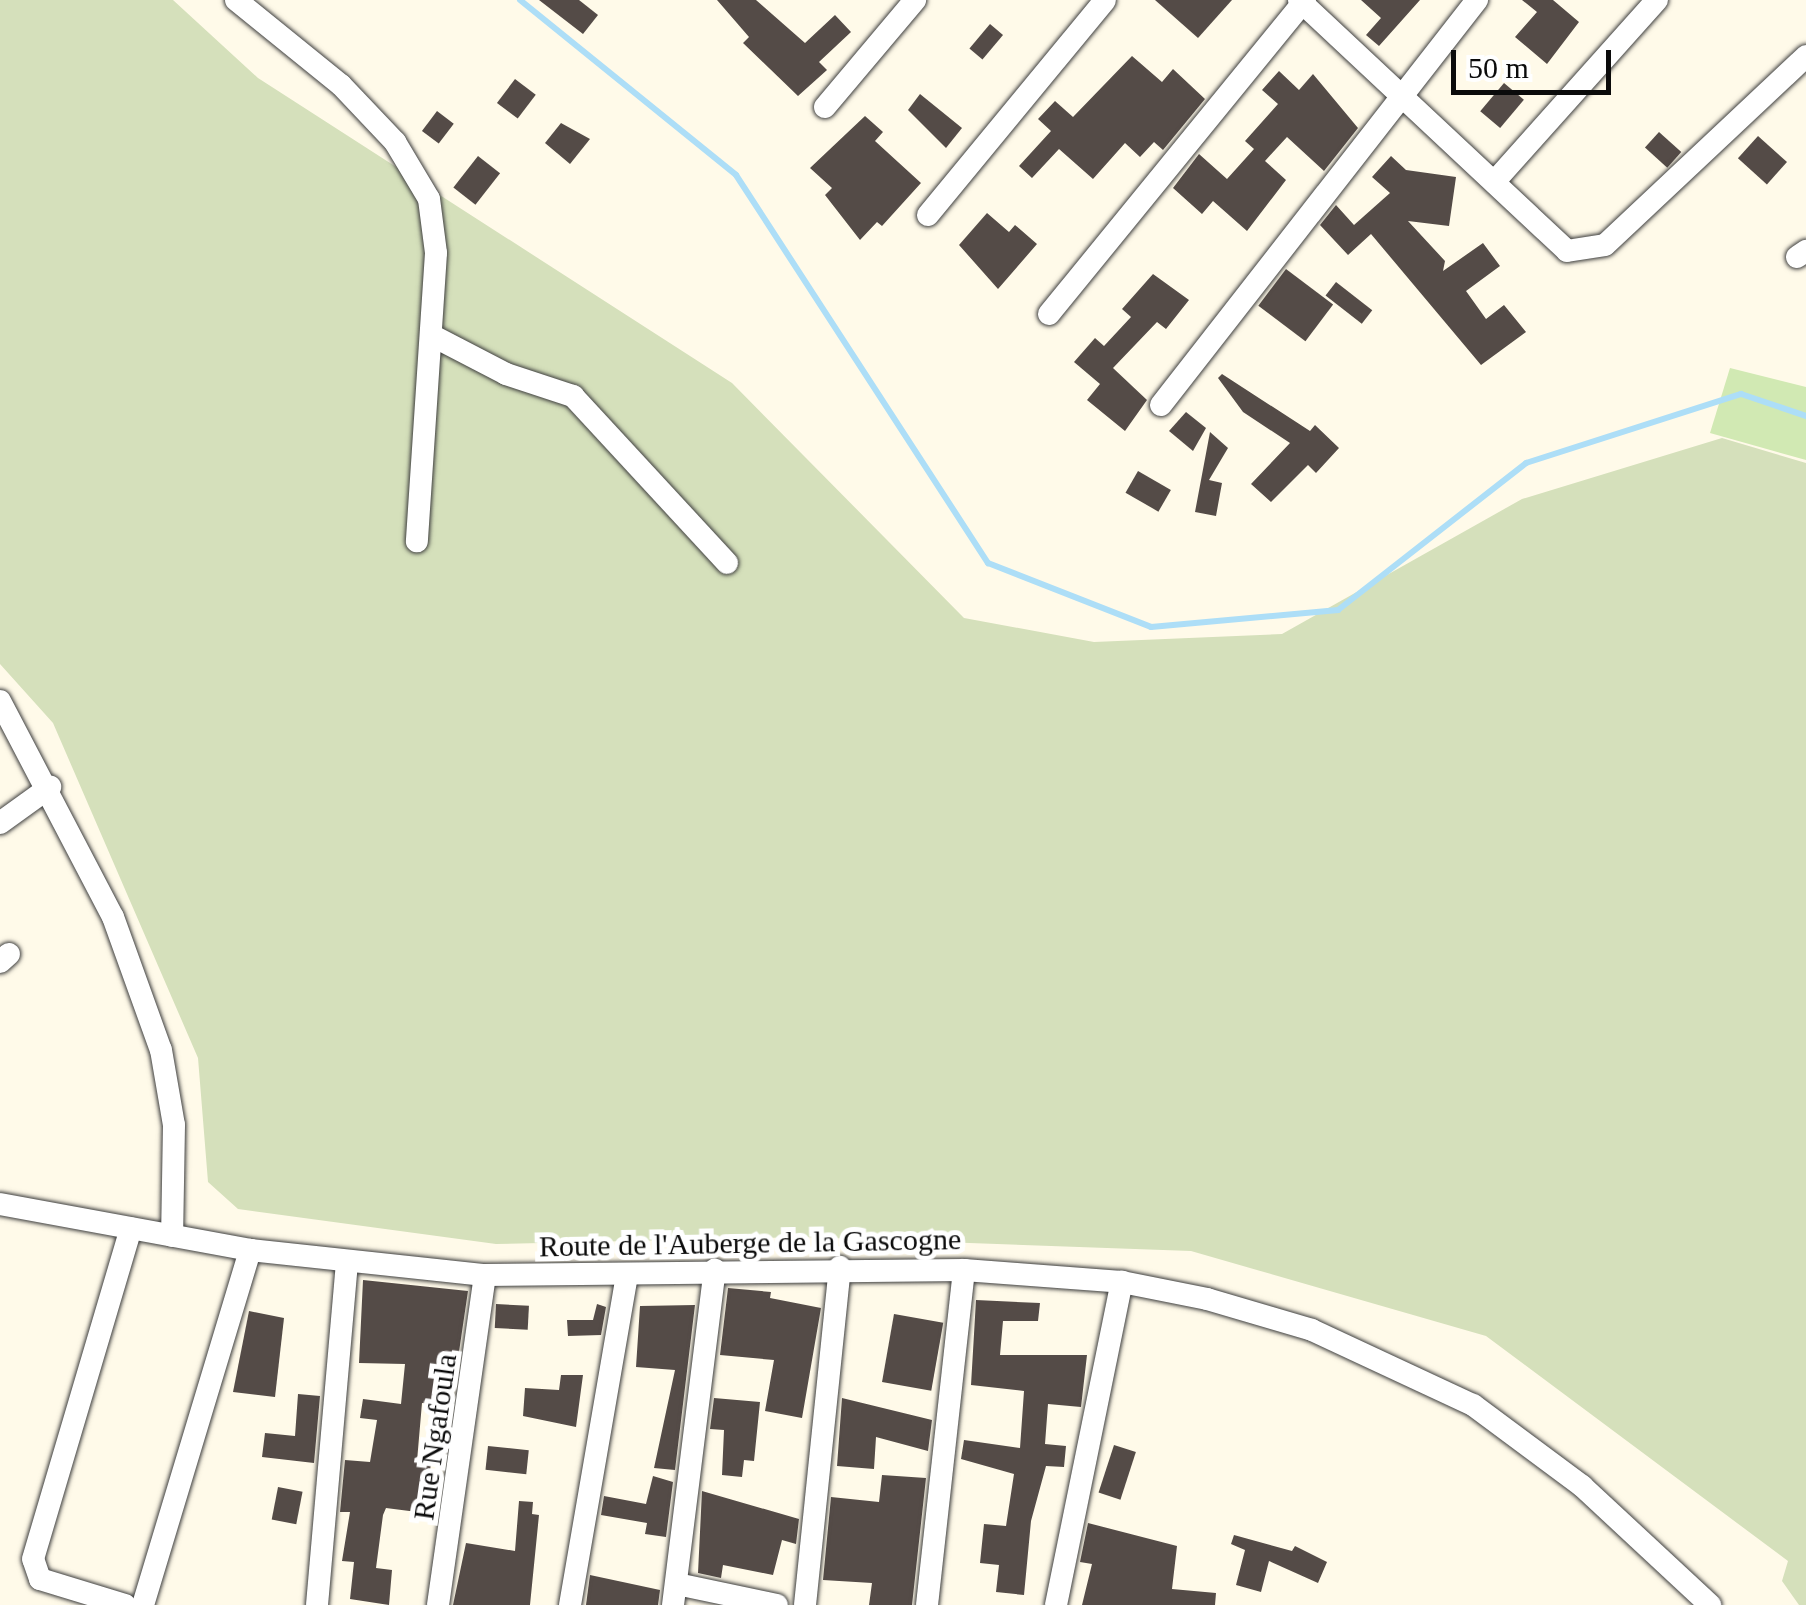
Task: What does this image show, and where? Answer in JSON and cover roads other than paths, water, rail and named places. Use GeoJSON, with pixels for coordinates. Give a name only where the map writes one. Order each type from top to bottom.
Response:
{"type":"FeatureCollection","features":[{"type":"Feature","properties":{"kind":"street"},"geometry":{"type":"LineString","coordinates":[[236,0],[341,84],[395,142],[428,199],[436,252],[417,542]]}},
{"type":"Feature","properties":{"kind":"street"},"geometry":{"type":"LineString","coordinates":[[825,107],[915,0]]}},
{"type":"Feature","properties":{"kind":"street"},"geometry":{"type":"LineString","coordinates":[[928,215],[1104,0]]}},
{"type":"Feature","properties":{"kind":"street"},"geometry":{"type":"LineString","coordinates":[[1161,404],[1476,0]]}},
{"type":"Feature","properties":{"kind":"street"},"geometry":{"type":"LineString","coordinates":[[1494,181],[1657,0]]}},
{"type":"Feature","properties":{"kind":"street"},"geometry":{"type":"LineString","coordinates":[[1049,314],[1302,1],[1567,251],[1605,245],[1806,56]]}},
{"type":"Feature","properties":{"kind":"street"},"geometry":{"type":"LineString","coordinates":[[433,336],[506,374],[573,396],[728,563]]}},
{"type":"Feature","properties":{"kind":"street"},"geometry":{"type":"LineString","coordinates":[[0,701],[50,787],[113,918],[162,1050],[174,1125],[172,1236]]}},
{"type":"Feature","properties":{"kind":"street"},"geometry":{"type":"LineString","coordinates":[[0,824],[50,787]]}},
{"type":"Feature","properties":{"kind":"street","name":"Route de l'Auberge de la Gascogne"},"geometry":{"type":"LineString","coordinates":[[0,1204],[250,1250],[346,1264],[485,1275],[628,1275],[840,1267],[964,1270],[1122,1282],[1312,1330],[1473,1404],[1582,1486],[1710,1605]]}},
{"type":"Feature","properties":{"kind":"street"},"geometry":{"type":"LineString","coordinates":[[125,1605],[40,1579],[33,1559],[131,1228]]}},
{"type":"Feature","properties":{"kind":"street"},"geometry":{"type":"LineString","coordinates":[[143,1605],[250,1250]]}},
{"type":"Feature","properties":{"kind":"street"},"geometry":{"type":"LineString","coordinates":[[318,1605],[346,1264]]}},
{"type":"Feature","properties":{"kind":"street"},"geometry":{"type":"LineString","coordinates":[[804,1605],[840,1267]]}},
{"type":"Feature","properties":{"kind":"street"},"geometry":{"type":"LineString","coordinates":[[715,1270],[675,1595],[778,1605]]}},
{"type":"Feature","properties":{"kind":"street"},"geometry":{"type":"LineString","coordinates":[[927,1605],[964,1270]]}},
{"type":"Feature","properties":{"kind":"street","name":"Rue Ngafoula"},"geometry":{"type":"LineString","coordinates":[[438,1605],[485,1275]]}},
{"type":"Feature","properties":{"kind":"street"},"geometry":{"type":"LineString","coordinates":[[570,1605],[628,1275]]}},
{"type":"Feature","properties":{"kind":"street"},"geometry":{"type":"LineString","coordinates":[[1056,1605],[1122,1282]]}},
{"type":"Feature","properties":{"kind":"waterway"},"geometry":{"type":"LineString","coordinates":[[520,0],[736,175],[988,563],[1151,627],[1338,610],[1526,463],[1741,394],[1806,416]]}}]}
